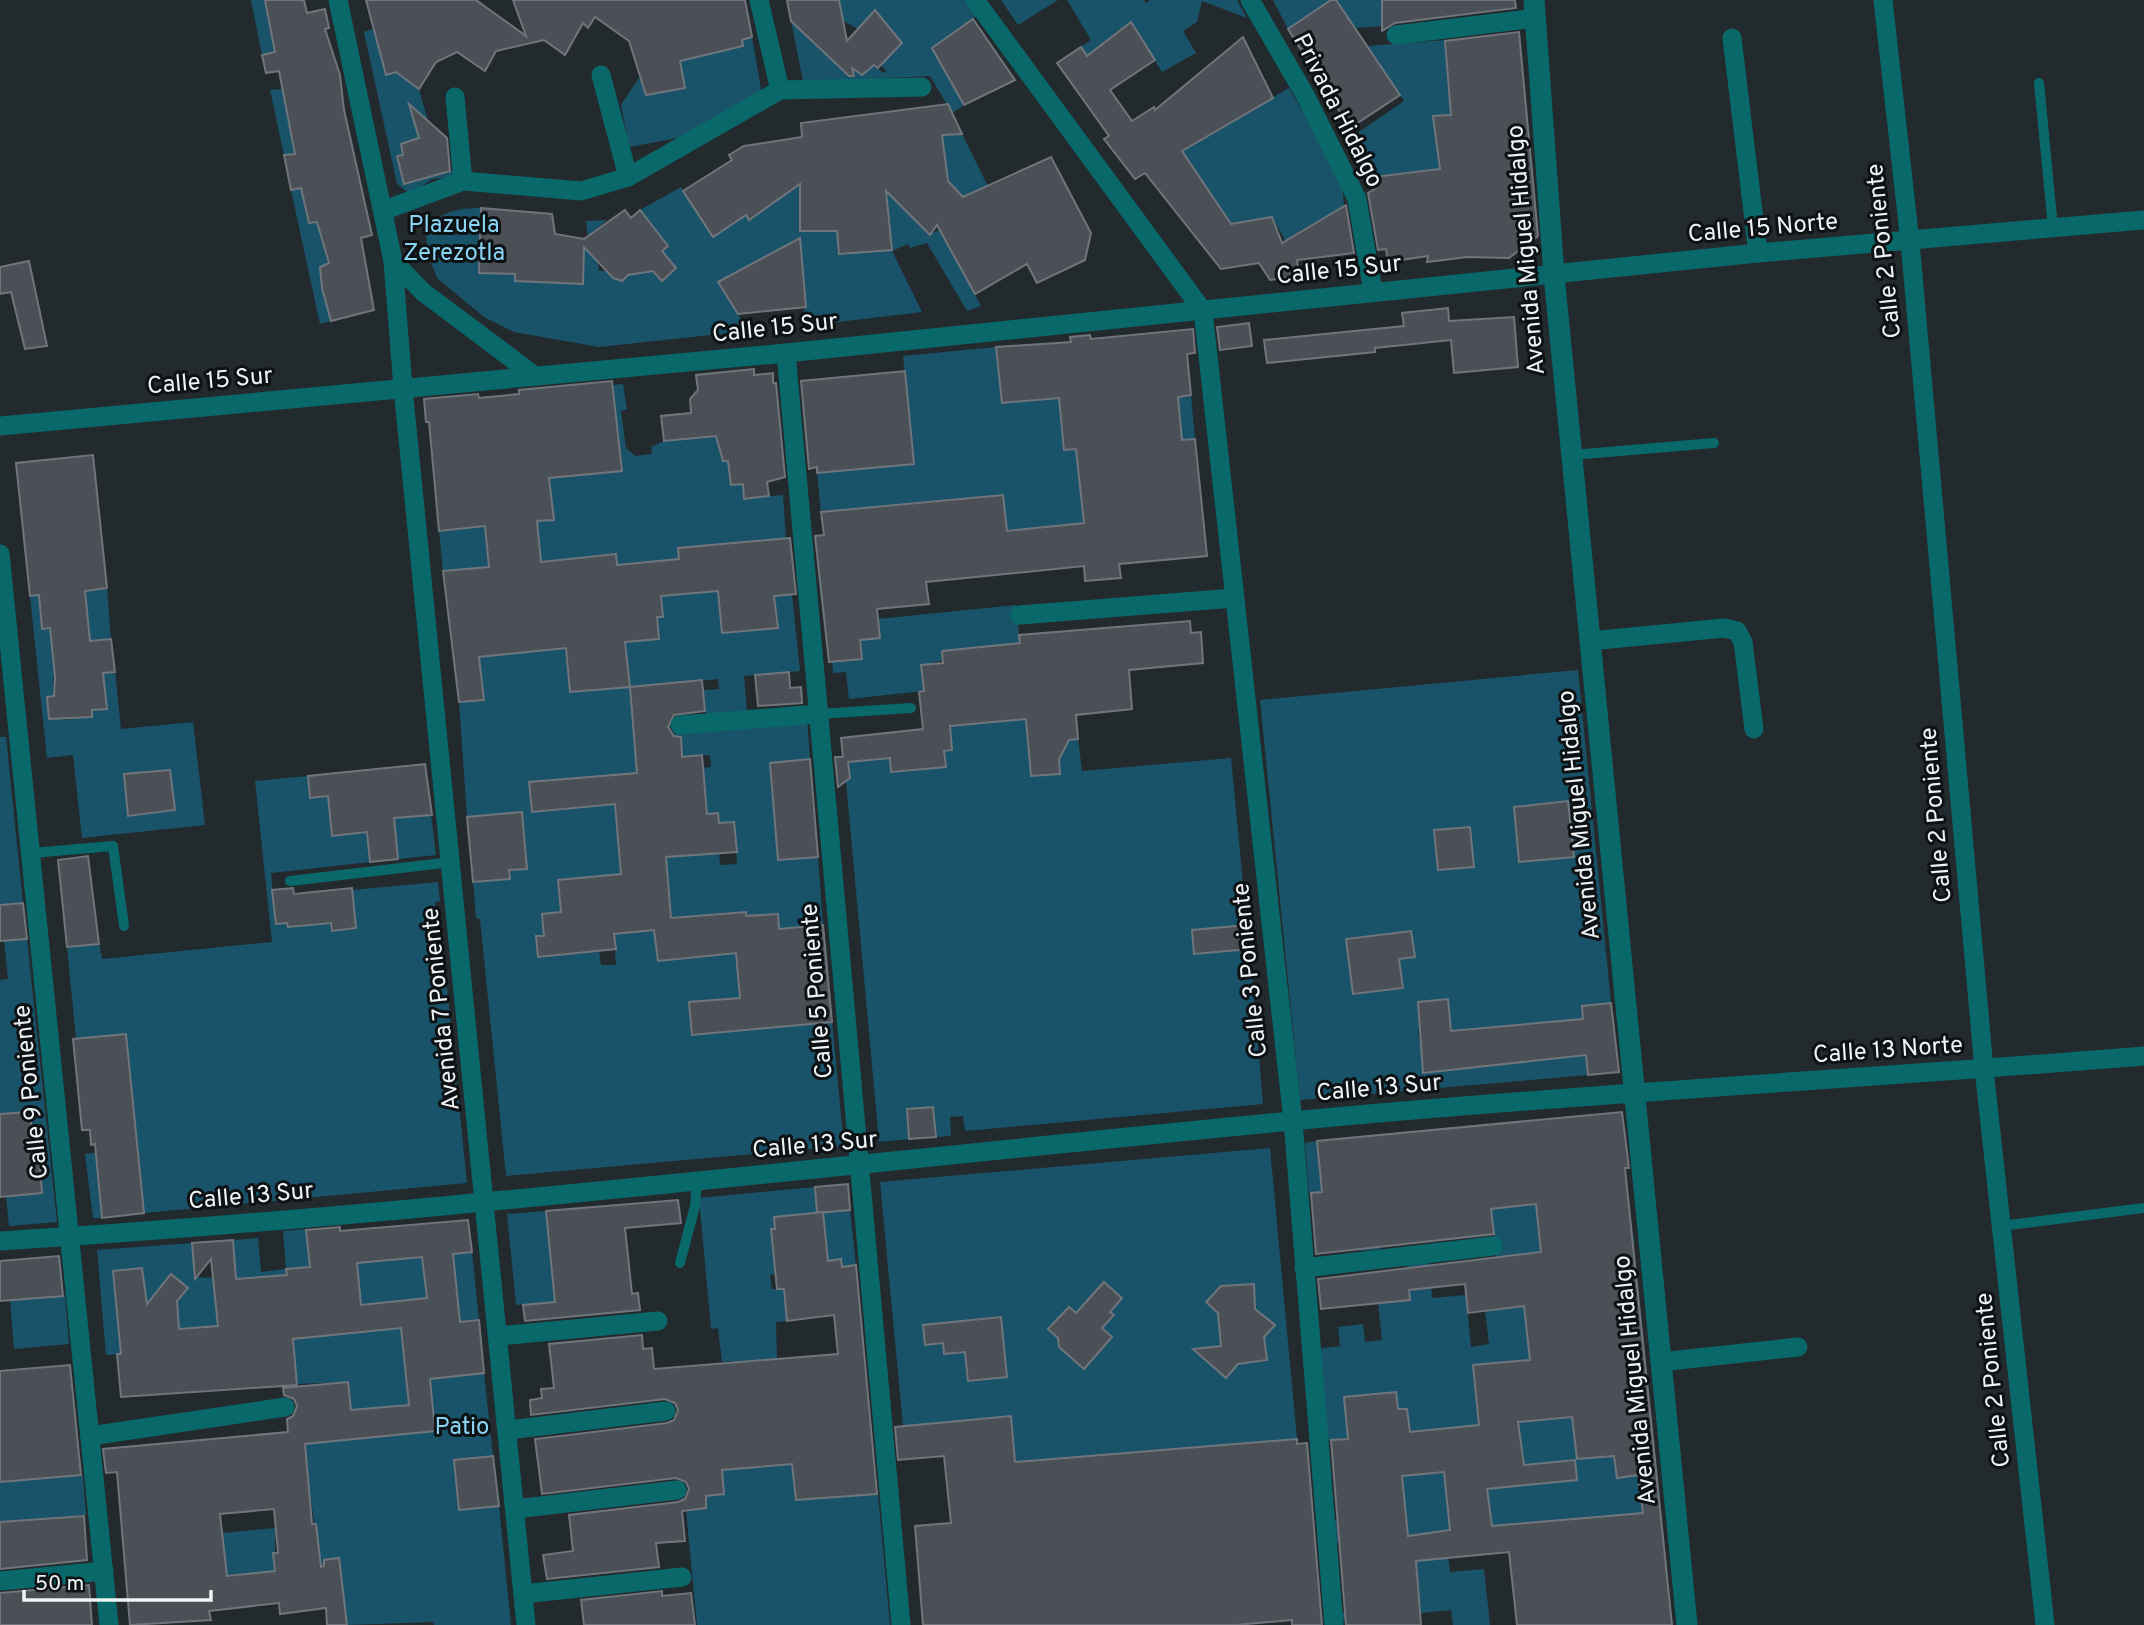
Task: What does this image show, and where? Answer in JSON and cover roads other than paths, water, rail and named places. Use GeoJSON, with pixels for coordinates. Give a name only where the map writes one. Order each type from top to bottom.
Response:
{"type":"FeatureCollection","features":[{"type":"Feature","properties":{"kind":"street","name":"Avenida 7 Poniente"},"geometry":{"type":"LineString","coordinates":[[338,0],[393,261],[403,388],[526,1625]]}},
{"type":"Feature","properties":{"kind":"street"},"geometry":{"type":"LineString","coordinates":[[759,0],[780,90]]}},
{"type":"Feature","properties":{"kind":"street"},"geometry":{"type":"LineString","coordinates":[[975,0],[1203,311]]}},
{"type":"Feature","properties":{"kind":"street","name":"Privada Hidalgo"},"geometry":{"type":"LineString","coordinates":[[1250,0],[1305,95],[1357,199],[1373,292]]}},
{"type":"Feature","properties":{"kind":"street","name":"Calle 2 Poniente"},"geometry":{"type":"LineString","coordinates":[[1883,0],[1910,242],[1984,1069],[2045,1625]]}},
{"type":"Feature","properties":{"kind":"street"},"geometry":{"type":"LineString","coordinates":[[1396,35],[1535,9]]}},
{"type":"Feature","properties":{"kind":"street","name":"Avenida Miguel Hidalgo"},"geometry":{"type":"LineString","coordinates":[[1535,9],[1553,275],[1687,1625]]}},
{"type":"Feature","properties":{"kind":"street"},"geometry":{"type":"LineString","coordinates":[[1732,38],[1758,253]]}},
{"type":"Feature","properties":{"kind":"street"},"geometry":{"type":"LineString","coordinates":[[601,75],[628,177]]}},
{"type":"Feature","properties":{"kind":"street"},"geometry":{"type":"LineString","coordinates":[[384,210],[463,181],[581,191],[628,177],[780,90],[922,87]]}},
{"type":"Feature","properties":{"kind":"street"},"geometry":{"type":"LineString","coordinates":[[455,97],[463,181]]}},
{"type":"Feature","properties":{"kind":"street","name":"Calle 15 Norte"},"geometry":{"type":"LineString","coordinates":[[1553,275],[1758,253],[2144,220]]}},
{"type":"Feature","properties":{"kind":"street"},"geometry":{"type":"LineString","coordinates":[[393,261],[423,292],[535,376]]}},
{"type":"Feature","properties":{"kind":"street","name":"Calle 15 Sur"},"geometry":{"type":"LineString","coordinates":[[0,426],[786,353],[1553,275]]}},
{"type":"Feature","properties":{"kind":"street","name":"Calle 3 Poniente"},"geometry":{"type":"LineString","coordinates":[[1203,311],[1293,1121],[1334,1625]]}},
{"type":"Feature","properties":{"kind":"street","name":"Calle 5 Poniente"},"geometry":{"type":"LineString","coordinates":[[786,353],[901,1625]]}},
{"type":"Feature","properties":{"kind":"street","name":"Calle 9 Poniente"},"geometry":{"type":"LineString","coordinates":[[0,554],[109,1625]]}},
{"type":"Feature","properties":{"kind":"street"},"geometry":{"type":"LineString","coordinates":[[1020,615],[1234,598]]}},
{"type":"Feature","properties":{"kind":"street"},"geometry":{"type":"LineString","coordinates":[[1590,641],[1724,628],[1737,631],[1744,642],[1755,729]]}},
{"type":"Feature","properties":{"kind":"street"},"geometry":{"type":"LineString","coordinates":[[680,725],[818,714]]}},
{"type":"Feature","properties":{"kind":"street","name":"Calle 13 Norte"},"geometry":{"type":"LineString","coordinates":[[1634,1092],[2144,1056]]}},
{"type":"Feature","properties":{"kind":"street","name":"Calle 13 Sur"},"geometry":{"type":"LineString","coordinates":[[0,1241],[486,1202],[859,1167],[1293,1121],[1634,1092]]}},
{"type":"Feature","properties":{"kind":"street"},"geometry":{"type":"LineString","coordinates":[[1304,1268],[1493,1247]]}},
{"type":"Feature","properties":{"kind":"street"},"geometry":{"type":"LineString","coordinates":[[499,1336],[658,1321]]}},
{"type":"Feature","properties":{"kind":"street"},"geometry":{"type":"LineString","coordinates":[[1660,1362],[1798,1347]]}},
{"type":"Feature","properties":{"kind":"street"},"geometry":{"type":"LineString","coordinates":[[90,1436],[285,1407]]}},
{"type":"Feature","properties":{"kind":"street"},"geometry":{"type":"LineString","coordinates":[[508,1430],[666,1411]]}},
{"type":"Feature","properties":{"kind":"street"},"geometry":{"type":"LineString","coordinates":[[515,1509],[677,1490]]}},
{"type":"Feature","properties":{"kind":"street"},"geometry":{"type":"LineString","coordinates":[[0,1581],[104,1571]]}},
{"type":"Feature","properties":{"kind":"street"},"geometry":{"type":"LineString","coordinates":[[523,1594],[682,1577]]}},
{"type":"Feature","properties":{"kind":"lane"},"geometry":{"type":"LineString","coordinates":[[2039,83],[2053,228]]}},
{"type":"Feature","properties":{"kind":"lane"},"geometry":{"type":"LineString","coordinates":[[1571,455],[1714,443]]}},
{"type":"Feature","properties":{"kind":"lane"},"geometry":{"type":"LineString","coordinates":[[818,714],[911,708]]}},
{"type":"Feature","properties":{"kind":"lane"},"geometry":{"type":"LineString","coordinates":[[32,853],[113,846],[124,926]]}},
{"type":"Feature","properties":{"kind":"lane"},"geometry":{"type":"LineString","coordinates":[[290,881],[452,862]]}},
{"type":"Feature","properties":{"kind":"lane"},"geometry":{"type":"LineString","coordinates":[[680,1263],[695,1206],[697,1182]]}},
{"type":"Feature","properties":{"kind":"lane"},"geometry":{"type":"LineString","coordinates":[[2001,1226],[2144,1208]]}},
{"type":"Feature","properties":{"kind":"park label","name":"Plazuela Zerezotla"},"geometry":{"type":"Point","coordinates":[454,240]}},
{"type":"Feature","properties":{"kind":"park label","name":"Patio"},"geometry":{"type":"Point","coordinates":[462,1428]}}]}
